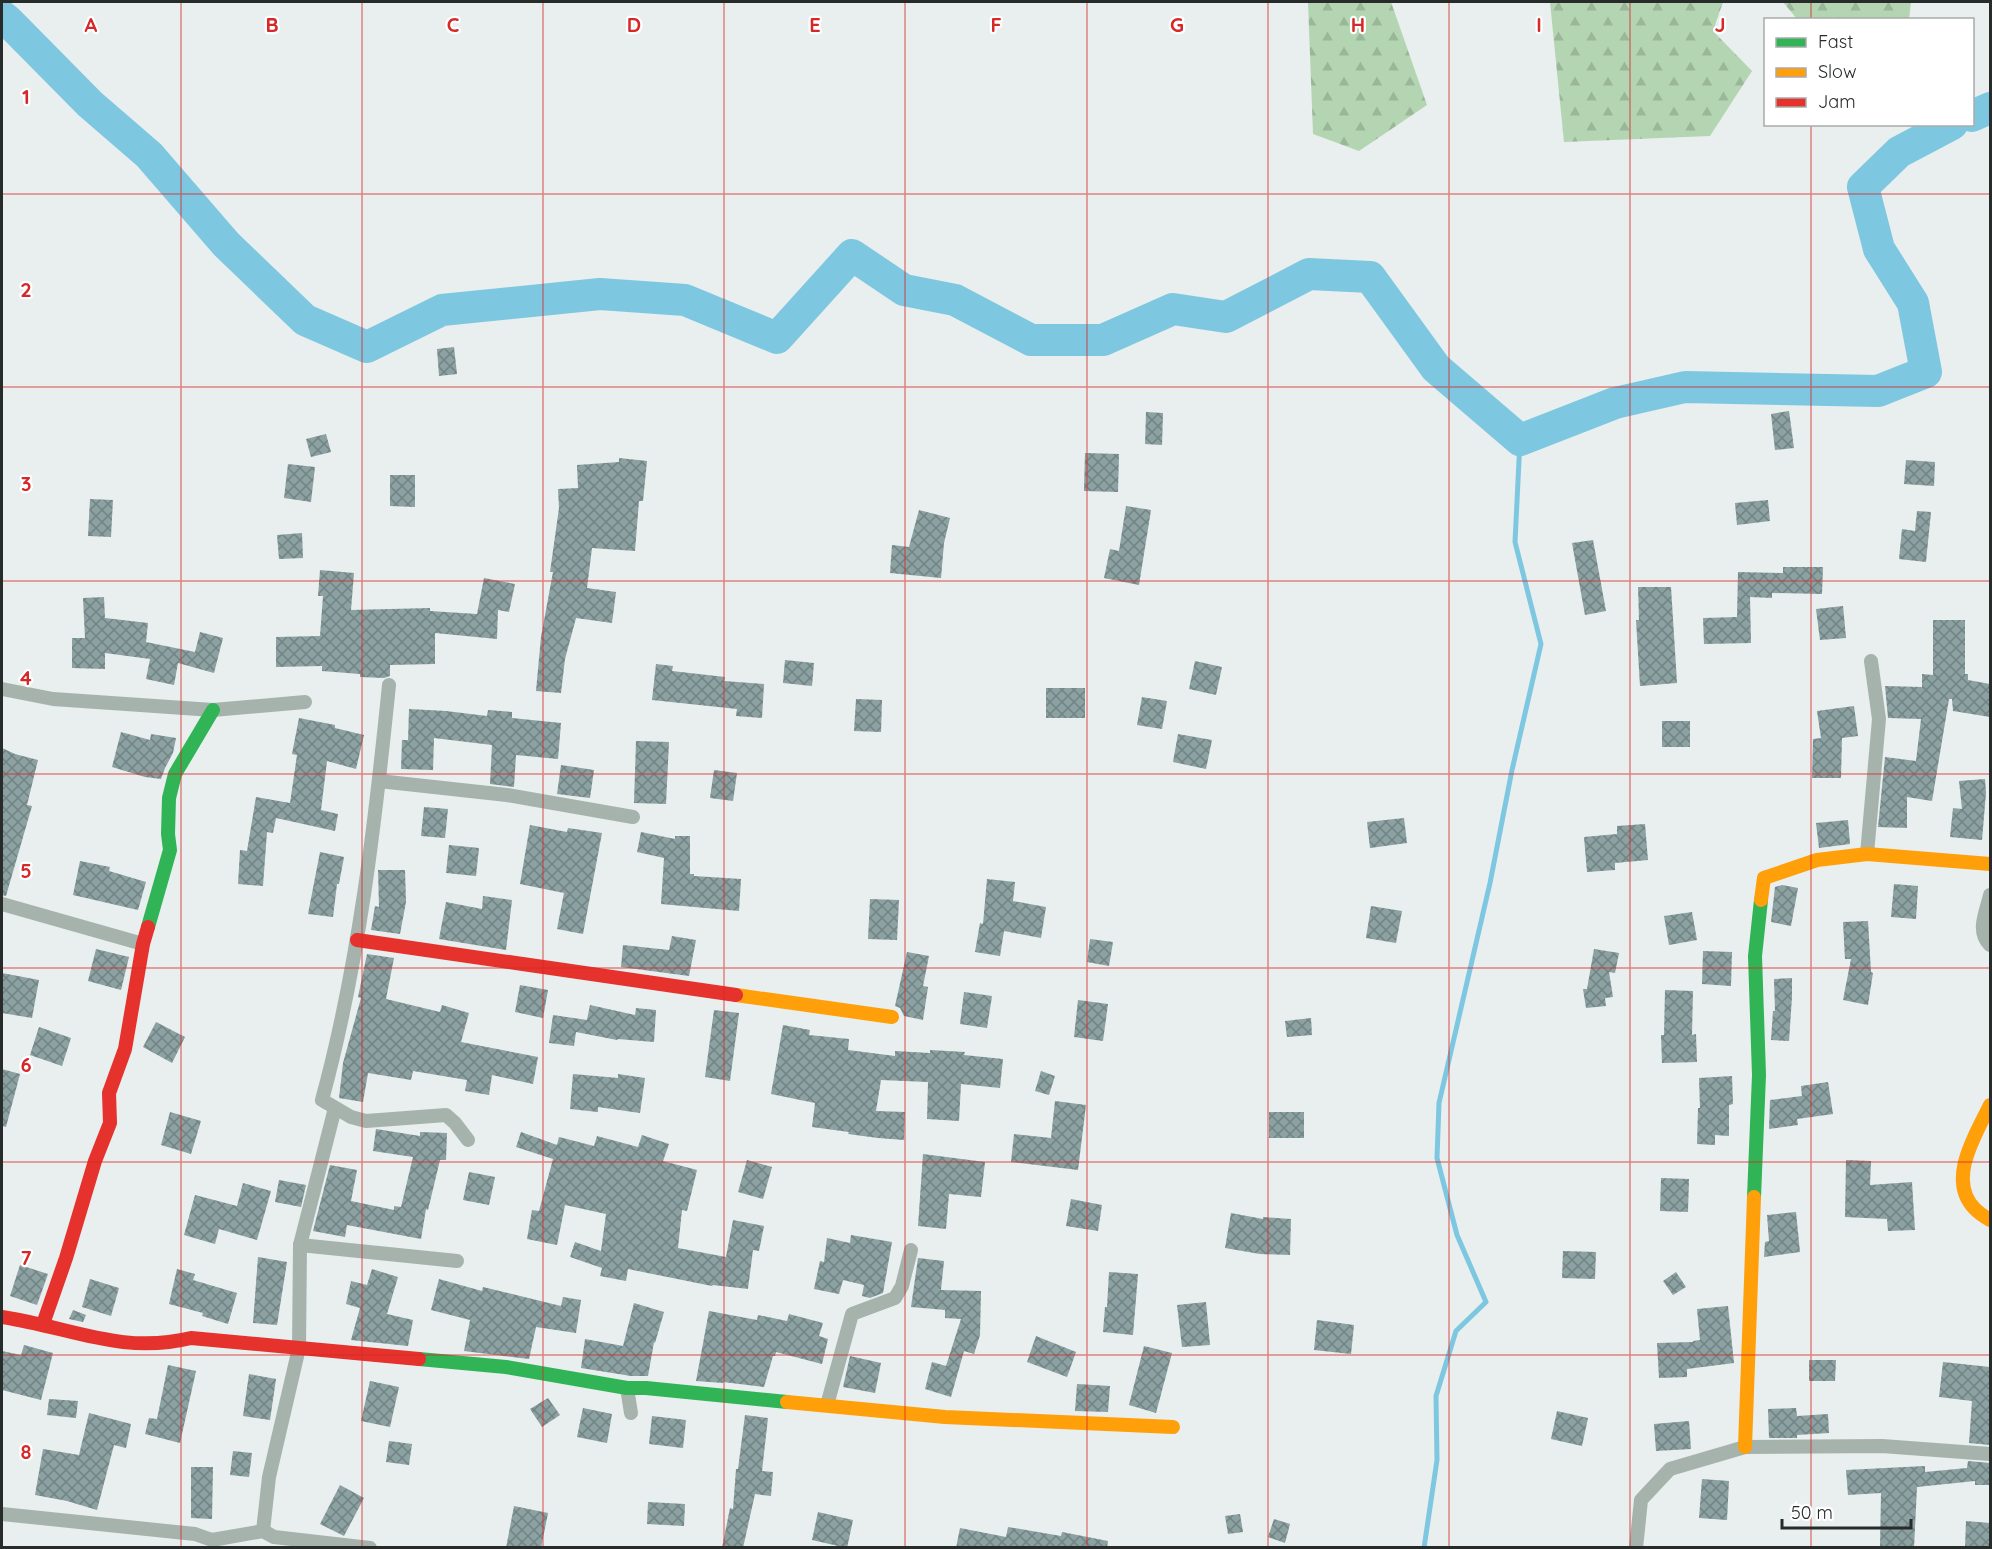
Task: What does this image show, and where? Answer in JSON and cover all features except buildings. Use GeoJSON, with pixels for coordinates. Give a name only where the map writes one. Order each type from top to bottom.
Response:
{"type":"FeatureCollection","features":[{"type":"Feature","properties":{"kind":"street"},"geometry":{"type":"LineString","coordinates":[[1867,854],[1879,719],[1871,661]]}},
{"type":"Feature","properties":{"kind":"street"},"geometry":{"type":"LineString","coordinates":[[389,685],[379,781],[357,939],[337,1045],[322,1100],[351,1117],[366,1120],[446,1115],[468,1140]]}},
{"type":"Feature","properties":{"kind":"street"},"geometry":{"type":"LineString","coordinates":[[2,689],[53,699],[213,710],[305,702]]}},
{"type":"Feature","properties":{"kind":"street"},"geometry":{"type":"LineString","coordinates":[[43,1324],[66,1258],[94,1161],[110,1122],[110,1093],[125,1049],[143,944],[170,850],[169,798],[175,774],[213,710]]}},
{"type":"Feature","properties":{"kind":"street"},"geometry":{"type":"LineString","coordinates":[[379,781],[507,795],[633,817]]}},
{"type":"Feature","properties":{"kind":"street"},"geometry":{"type":"LineString","coordinates":[[1745,1447],[1759,1076],[1755,956],[1764,878],[1817,860],[1867,854],[1990,864]]}},
{"type":"Feature","properties":{"kind":"street"},"geometry":{"type":"LineString","coordinates":[[1990,896],[1982,931],[1985,940],[1990,945]]}},
{"type":"Feature","properties":{"kind":"street"},"geometry":{"type":"LineString","coordinates":[[2,904],[143,944]]}},
{"type":"Feature","properties":{"kind":"street"},"geometry":{"type":"LineString","coordinates":[[357,939],[892,1017]]}},
{"type":"Feature","properties":{"kind":"street"},"geometry":{"type":"LineString","coordinates":[[1990,1105],[1966,1155],[1961,1174],[1965,1193],[1974,1208],[1990,1220]]}},
{"type":"Feature","properties":{"kind":"street"},"geometry":{"type":"LineString","coordinates":[[263,1531],[269,1477],[299,1348],[300,1245],[335,1108]]}},
{"type":"Feature","properties":{"kind":"street"},"geometry":{"type":"LineString","coordinates":[[300,1245],[457,1261]]}},
{"type":"Feature","properties":{"kind":"street"},"geometry":{"type":"LineString","coordinates":[[827,1405],[852,1314],[895,1298],[902,1286],[910,1250]]}},
{"type":"Feature","properties":{"kind":"street"},"geometry":{"type":"LineString","coordinates":[[2,1317],[43,1324],[111,1343],[170,1344],[191,1338],[506,1367],[627,1388],[945,1417],[1173,1427]]}},
{"type":"Feature","properties":{"kind":"street"},"geometry":{"type":"LineString","coordinates":[[627,1388],[631,1413]]}},
{"type":"Feature","properties":{"kind":"street"},"geometry":{"type":"LineString","coordinates":[[1636,1548],[1641,1500],[1670,1469],[1745,1447],[1882,1446],[1990,1454]]}},
{"type":"Feature","properties":{"kind":"street"},"geometry":{"type":"LineString","coordinates":[[2,1514],[195,1534],[211,1544],[263,1531],[274,1536],[370,1548]]}},
{"type":"Feature","properties":{"kind":"green space"},"geometry":{"type":"Polygon","coordinates":[[[1308,2],[1391,2],[1427,105],[1359,151],[1313,134],[1308,2]]]}},
{"type":"Feature","properties":{"kind":"green space"},"geometry":{"type":"Polygon","coordinates":[[[1550,2],[1723,2],[1713,31],[1752,71],[1710,136],[1564,142],[1550,2]]]}},
{"type":"Feature","properties":{"kind":"green space"},"geometry":{"type":"Polygon","coordinates":[[[1783,2],[1911,2],[1909,18],[1796,18],[1783,2]]]}},
{"type":"Feature","properties":{"kind":"waterway"},"geometry":{"type":"LineString","coordinates":[[2,16],[90,104],[149,155],[226,244],[305,320],[367,347],[442,310],[600,294],[685,300],[777,338],[852,255],[904,290],[955,300],[1031,340],[1103,340],[1173,309],[1226,317],[1309,274],[1370,277],[1436,368],[1520,440],[1615,403],[1685,387],[1878,391],[1926,372],[1913,303],[1879,249],[1863,187],[1899,152],[1948,126]]}},
{"type":"Feature","properties":{"kind":"waterway"},"geometry":{"type":"LineString","coordinates":[[1974,115],[1990,108]]}},
{"type":"Feature","properties":{"kind":"waterway"},"geometry":{"type":"LineString","coordinates":[[1424,1548],[1437,1460],[1436,1396],[1456,1331],[1486,1302],[1457,1235],[1437,1158],[1439,1103],[1490,883],[1512,770],[1541,644],[1515,542],[1520,440]]}},
{"type":"Feature","properties":{"kind":"traffic: fast"},"geometry":{"type":"LineString","coordinates":[[148,927],[170,850],[169,798],[175,774],[213,710]]}},
{"type":"Feature","properties":{"kind":"traffic: fast"},"geometry":{"type":"LineString","coordinates":[[1754,1197],[1759,1075],[1755,956],[1761,900]]}},
{"type":"Feature","properties":{"kind":"traffic: fast"},"geometry":{"type":"LineString","coordinates":[[419,1359],[506,1367],[627,1388],[787,1402]]}},
{"type":"Feature","properties":{"kind":"traffic: slow"},"geometry":{"type":"LineString","coordinates":[[1761,900],[1764,878],[1817,860],[1867,854],[1990,864]]}},
{"type":"Feature","properties":{"kind":"traffic: slow"},"geometry":{"type":"LineString","coordinates":[[736,995],[892,1017]]}},
{"type":"Feature","properties":{"kind":"traffic: slow"},"geometry":{"type":"LineString","coordinates":[[1990,1105],[1971,1143],[1963,1171],[1963,1185],[1967,1197],[1975,1209],[1990,1220]]}},
{"type":"Feature","properties":{"kind":"traffic: slow"},"geometry":{"type":"LineString","coordinates":[[1745,1447],[1754,1197]]}},
{"type":"Feature","properties":{"kind":"traffic: slow"},"geometry":{"type":"LineString","coordinates":[[787,1402],[945,1417],[1173,1427]]}},
{"type":"Feature","properties":{"kind":"traffic: jam"},"geometry":{"type":"LineString","coordinates":[[43,1324],[66,1258],[95,1161],[110,1123],[109,1093],[125,1049],[148,927]]}},
{"type":"Feature","properties":{"kind":"traffic: jam"},"geometry":{"type":"LineString","coordinates":[[357,940],[736,995]]}},
{"type":"Feature","properties":{"kind":"traffic: jam"},"geometry":{"type":"LineString","coordinates":[[2,1317],[118,1341],[142,1343],[191,1338],[419,1359]]}}]}
